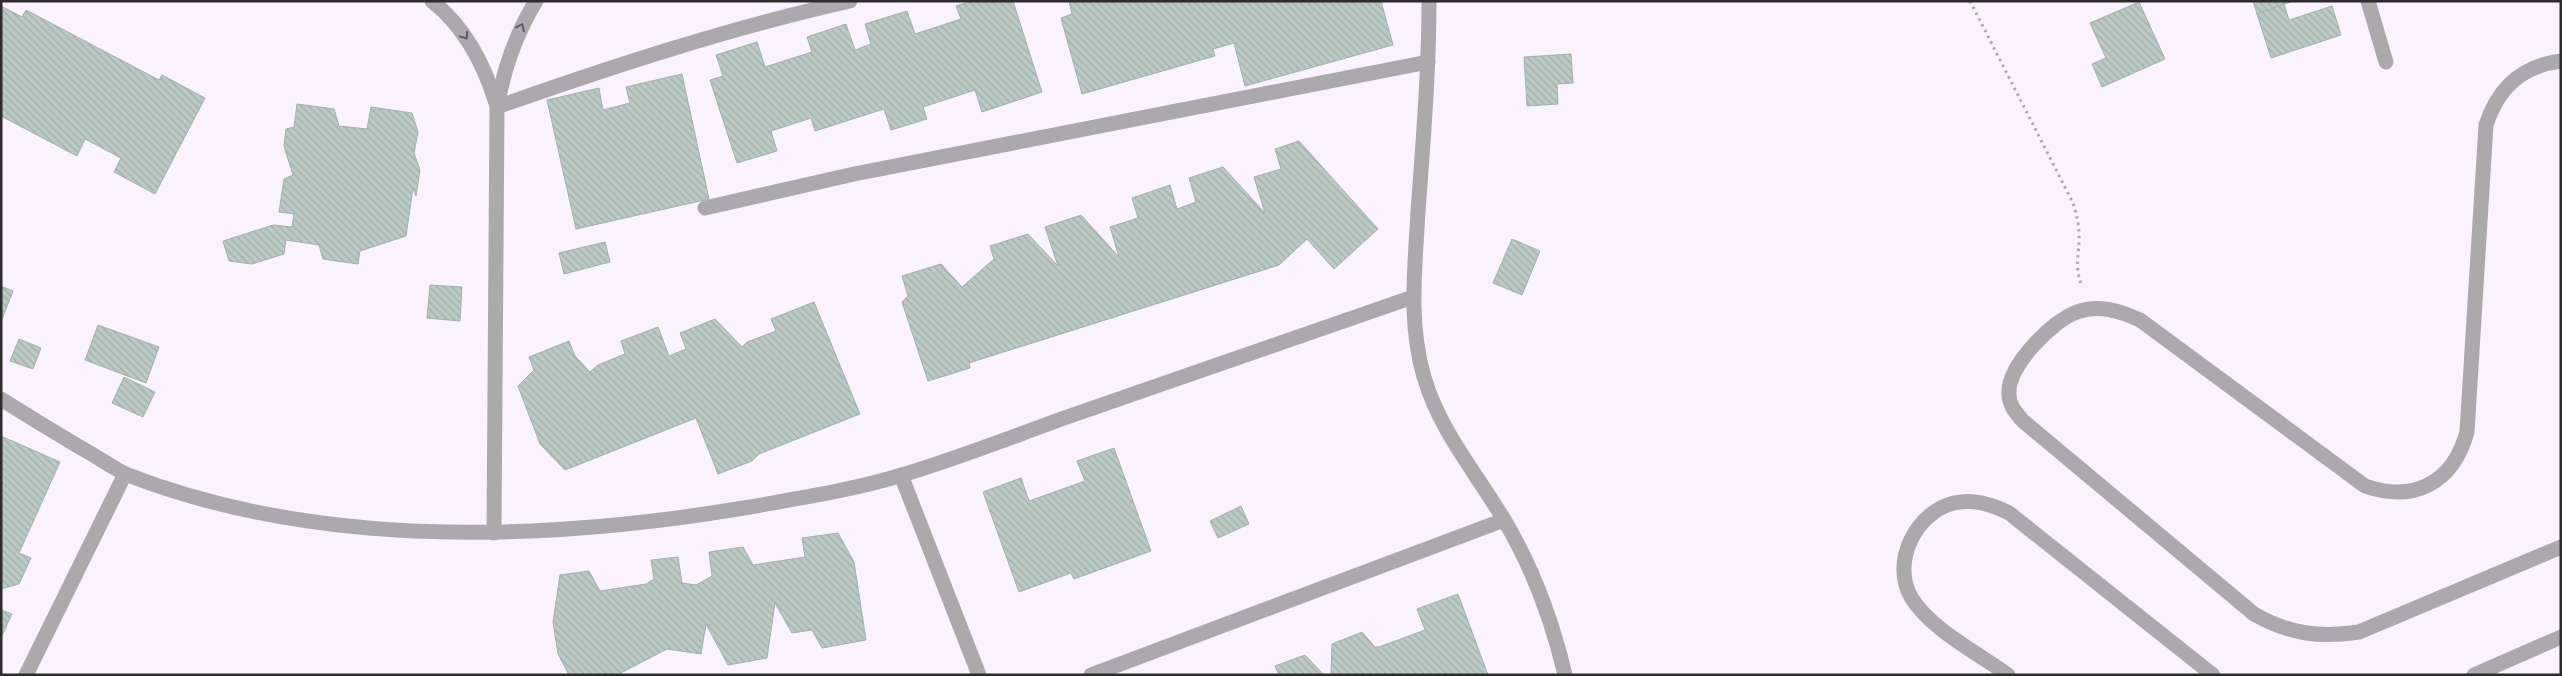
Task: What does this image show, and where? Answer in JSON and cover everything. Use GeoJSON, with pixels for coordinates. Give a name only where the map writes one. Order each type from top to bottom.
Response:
{"type":"FeatureCollection","features":[{"type":"Feature","properties":{"kind":"street"},"geometry":{"type":"LineString","coordinates":[[432,1],[459,27],[476,51],[488,78],[497,107]]}},
{"type":"Feature","properties":{"kind":"street"},"geometry":{"type":"LineString","coordinates":[[494,533],[497,107],[502,77],[511,48],[536,1]]}},
{"type":"Feature","properties":{"kind":"street"},"geometry":{"type":"LineString","coordinates":[[497,107],[600,70],[704,38],[850,1]]}},
{"type":"Feature","properties":{"kind":"street"},"geometry":{"type":"LineString","coordinates":[[1429,1],[1428,62],[1413,297],[1418,351],[1438,414],[1456,449],[1504,520],[1541,596],[1557,643],[1565,675]]}},
{"type":"Feature","properties":{"kind":"street"},"geometry":{"type":"LineString","coordinates":[[2368,1],[2386,62]]}},
{"type":"Feature","properties":{"kind":"street"},"geometry":{"type":"LineString","coordinates":[[2561,61],[2528,69],[2515,78],[2502,91],[2489,116],[2484,144],[2467,432],[2462,449],[2454,464],[2443,476],[2429,485],[2414,491],[2397,493],[2381,492],[2365,486],[2140,320],[2120,311],[2098,308],[2077,312],[2057,321],[2041,336],[2011,378],[2008,390],[2010,402],[2015,413],[2254,614],[2272,625],[2292,632],[2334,636],[2359,632],[2561,547]]}},
{"type":"Feature","properties":{"kind":"street"},"geometry":{"type":"LineString","coordinates":[[705,208],[864,172],[1428,62]]}},
{"type":"Feature","properties":{"kind":"street"},"geometry":{"type":"LineString","coordinates":[[1,399],[125,474],[203,498],[308,521],[370,529],[494,533],[597,527],[699,515],[801,498],[901,475],[1413,297]]}},
{"type":"Feature","properties":{"kind":"street"},"geometry":{"type":"LineString","coordinates":[[26,675],[125,474]]}},
{"type":"Feature","properties":{"kind":"street"},"geometry":{"type":"LineString","coordinates":[[901,475],[979,675]]}},
{"type":"Feature","properties":{"kind":"street"},"geometry":{"type":"LineString","coordinates":[[2008,675],[1935,623],[1921,611],[1910,595],[1905,576],[1905,557],[1911,539],[1921,523],[1936,511],[1954,503],[1972,501],[1992,505],[2009,513],[2213,675]]}},
{"type":"Feature","properties":{"kind":"street"},"geometry":{"type":"LineString","coordinates":[[1091,675],[1504,520]]}},
{"type":"Feature","properties":{"kind":"street"},"geometry":{"type":"LineString","coordinates":[[2474,675],[2561,637]]}},
{"type":"Feature","properties":{"kind":"path"},"geometry":{"type":"LineString","coordinates":[[1970,1],[2073,203],[2078,218],[2080,236],[2077,269],[2081,283],[2098,308]]}},
{"type":"Feature","properties":{"kind":"building"},"geometry":{"type":"Polygon","coordinates":[[[972,1],[1013,1],[1042,92],[982,112],[975,90],[923,107],[927,119],[891,130],[884,109],[815,131],[811,118],[771,131],[777,151],[737,163],[710,80],[723,76],[716,55],[757,42],[765,67],[812,52],[807,37],[846,24],[855,50],[871,44],[865,24],[907,11],[915,34],[961,19],[956,6],[972,1]]]}},
{"type":"Feature","properties":{"kind":"building"},"geometry":{"type":"Polygon","coordinates":[[[1069,1],[1381,1],[1393,45],[1245,86],[1234,43],[1213,49],[1215,56],[1082,94],[1061,18],[1072,14],[1069,1]]]}},
{"type":"Feature","properties":{"kind":"building"},"geometry":{"type":"Polygon","coordinates":[[[2253,1],[2293,1],[2257,14],[2253,1]]]}},
{"type":"Feature","properties":{"kind":"building"},"geometry":{"type":"Polygon","coordinates":[[[2139,2],[2165,59],[2102,87],[2092,64],[2106,58],[2090,23],[2139,2]]]}},
{"type":"Feature","properties":{"kind":"building"},"geometry":{"type":"Polygon","coordinates":[[[2284,4],[2289,20],[2332,6],[2341,35],[2271,58],[2257,14],[2284,4]]]}},
{"type":"Feature","properties":{"kind":"building"},"geometry":{"type":"Polygon","coordinates":[[[1,6],[22,17],[26,10],[159,80],[162,75],[205,98],[155,194],[114,172],[121,158],[85,139],[77,156],[1,116],[1,6]]]}},
{"type":"Feature","properties":{"kind":"building"},"geometry":{"type":"Polygon","coordinates":[[[1571,54],[1573,83],[1557,84],[1558,104],[1527,106],[1524,57],[1571,54]]]}},
{"type":"Feature","properties":{"kind":"building"},"geometry":{"type":"Polygon","coordinates":[[[682,74],[709,199],[576,229],[547,100],[599,88],[603,110],[630,103],[626,87],[682,74]]]}},
{"type":"Feature","properties":{"kind":"building"},"geometry":{"type":"Polygon","coordinates":[[[297,104],[334,109],[339,126],[367,129],[371,107],[412,113],[418,132],[414,153],[420,170],[416,196],[413,188],[406,236],[360,251],[358,264],[323,259],[319,245],[286,240],[284,254],[252,264],[229,261],[223,241],[273,225],[292,227],[294,214],[279,212],[284,179],[293,175],[284,146],[286,129],[294,127],[297,104]]]}},
{"type":"Feature","properties":{"kind":"building"},"geometry":{"type":"Polygon","coordinates":[[[1299,141],[1378,229],[1334,269],[1307,239],[1279,265],[969,363],[970,368],[928,381],[902,302],[908,296],[902,276],[941,264],[962,287],[994,259],[990,246],[1028,234],[1058,266],[1045,227],[1081,215],[1119,257],[1110,227],[1138,218],[1132,198],[1170,185],[1177,209],[1196,202],[1189,178],[1223,167],[1265,213],[1254,177],[1281,169],[1275,149],[1299,141]]]}},
{"type":"Feature","properties":{"kind":"building"},"geometry":{"type":"Polygon","coordinates":[[[1512,239],[1540,251],[1522,295],[1493,283],[1512,239]]]}},
{"type":"Feature","properties":{"kind":"building"},"geometry":{"type":"Polygon","coordinates":[[[605,242],[610,262],[564,274],[559,253],[605,242]]]}},
{"type":"Feature","properties":{"kind":"building"},"geometry":{"type":"Polygon","coordinates":[[[430,285],[462,287],[460,321],[427,318],[430,285]]]}},
{"type":"Feature","properties":{"kind":"building"},"geometry":{"type":"Polygon","coordinates":[[[1,286],[13,291],[2,319],[1,318],[1,286]]]}},
{"type":"Feature","properties":{"kind":"building"},"geometry":{"type":"Polygon","coordinates":[[[814,302],[860,414],[759,454],[752,461],[718,474],[696,418],[565,470],[540,444],[518,386],[534,370],[529,357],[569,341],[575,356],[590,372],[598,365],[625,354],[621,341],[658,327],[669,356],[686,349],[680,333],[715,319],[742,347],[747,342],[776,331],[771,319],[814,302]]]}},
{"type":"Feature","properties":{"kind":"building"},"geometry":{"type":"Polygon","coordinates":[[[98,325],[159,347],[146,383],[85,360],[98,325]]]}},
{"type":"Feature","properties":{"kind":"building"},"geometry":{"type":"Polygon","coordinates":[[[19,339],[41,348],[33,369],[10,361],[19,339]]]}},
{"type":"Feature","properties":{"kind":"building"},"geometry":{"type":"Polygon","coordinates":[[[124,377],[155,392],[143,417],[112,403],[124,377]]]}},
{"type":"Feature","properties":{"kind":"building"},"geometry":{"type":"Polygon","coordinates":[[[1,436],[60,462],[19,553],[31,558],[19,584],[1,589],[1,436]]]}},
{"type":"Feature","properties":{"kind":"building"},"geometry":{"type":"Polygon","coordinates":[[[1114,448],[1151,551],[1074,579],[1071,573],[1019,592],[983,492],[1021,478],[1029,501],[1085,481],[1077,461],[1114,448]]]}},
{"type":"Feature","properties":{"kind":"building"},"geometry":{"type":"Polygon","coordinates":[[[1241,506],[1249,524],[1218,538],[1210,521],[1241,506]]]}},
{"type":"Feature","properties":{"kind":"building"},"geometry":{"type":"Polygon","coordinates":[[[838,533],[854,562],[866,640],[822,648],[812,630],[792,633],[775,603],[767,658],[728,665],[706,624],[701,654],[667,649],[617,675],[569,675],[558,654],[553,622],[560,575],[589,571],[600,591],[646,584],[654,579],[651,560],[678,557],[682,583],[696,585],[712,576],[709,552],[743,547],[753,565],[805,557],[802,538],[838,533]]]}},
{"type":"Feature","properties":{"kind":"building"},"geometry":{"type":"Polygon","coordinates":[[[1458,594],[1488,675],[1331,675],[1332,644],[1362,632],[1375,647],[1379,647],[1425,630],[1417,609],[1458,594]]]}},
{"type":"Feature","properties":{"kind":"building"},"geometry":{"type":"Polygon","coordinates":[[[1,610],[12,614],[1,638],[1,610]]]}},
{"type":"Feature","properties":{"kind":"building"},"geometry":{"type":"Polygon","coordinates":[[[1305,655],[1324,675],[1279,675],[1275,666],[1305,655]]]}}]}
